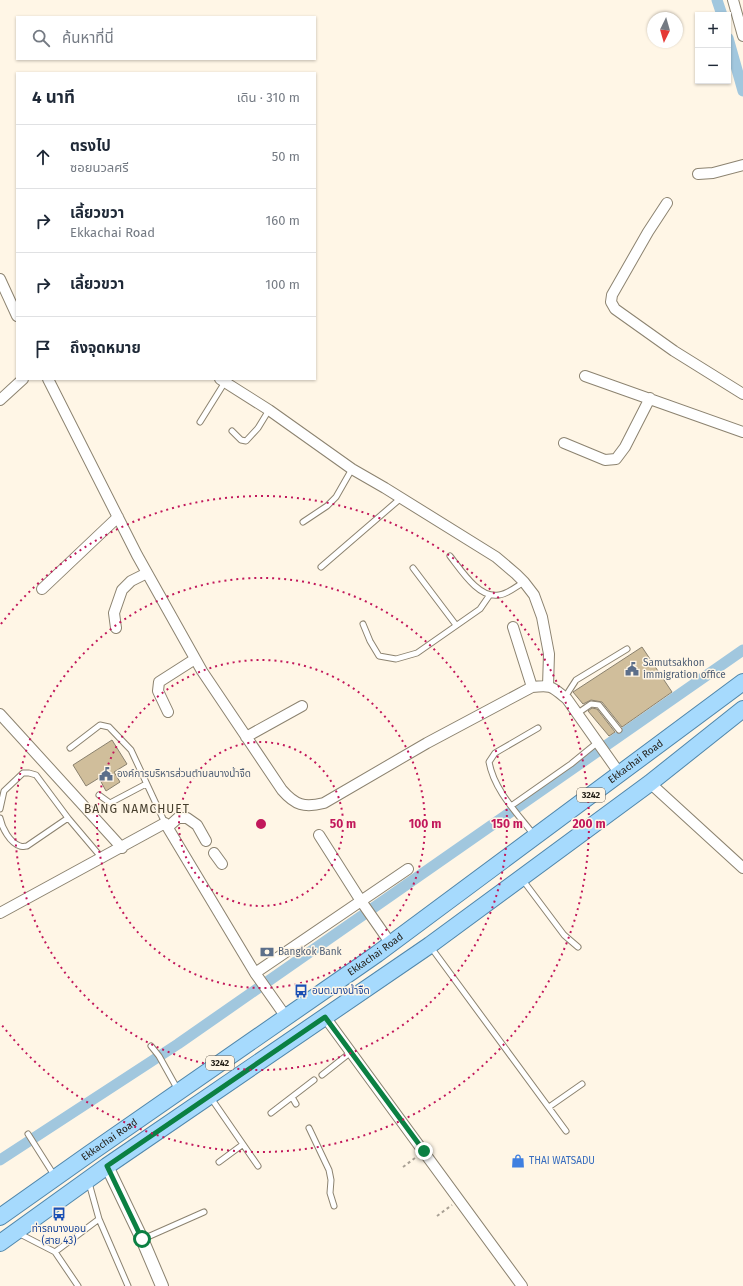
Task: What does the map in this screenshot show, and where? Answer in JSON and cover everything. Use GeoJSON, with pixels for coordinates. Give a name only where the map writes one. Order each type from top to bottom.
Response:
{"type":"FeatureCollection","features":[{"type":"Feature","properties":{"kind":"main road","name":"Ekkachai Road"},"geometry":{"type":"LineString","coordinates":[[0,1217],[391,944],[535,836],[617,770],[743,682]]}},
{"type":"Feature","properties":{"kind":"main road","name":"Ekkachai Road"},"geometry":{"type":"LineString","coordinates":[[0,1243],[107,1166],[430,946],[650,783],[743,709]]}},
{"type":"Feature","properties":{"kind":"main road"},"geometry":{"type":"LineString","coordinates":[[439,908],[453,928]]}},
{"type":"Feature","properties":{"kind":"street"},"geometry":{"type":"LineString","coordinates":[[735,3],[743,36]]}},
{"type":"Feature","properties":{"kind":"street"},"geometry":{"type":"LineString","coordinates":[[698,174],[713,173],[743,165]]}},
{"type":"Feature","properties":{"kind":"street"},"geometry":{"type":"LineString","coordinates":[[667,203],[648,232],[612,294],[611,302],[615,309],[674,351],[743,394]]}},
{"type":"Feature","properties":{"kind":"street"},"geometry":{"type":"LineString","coordinates":[[0,278],[16,314]]}},
{"type":"Feature","properties":{"kind":"street"},"geometry":{"type":"LineString","coordinates":[[585,376],[743,432]]}},
{"type":"Feature","properties":{"kind":"street"},"geometry":{"type":"LineString","coordinates":[[0,400],[22,380]]}},
{"type":"Feature","properties":{"kind":"street"},"geometry":{"type":"LineString","coordinates":[[49,380],[118,518],[202,672],[282,790],[290,799],[297,803],[314,806],[324,803],[427,743],[532,687],[548,686],[556,690],[567,699],[617,770]]}},
{"type":"Feature","properties":{"kind":"street"},"geometry":{"type":"LineString","coordinates":[[223,381],[269,410],[352,469],[496,557],[524,582],[534,595],[542,617],[549,654],[548,686]]}},
{"type":"Feature","properties":{"kind":"street"},"geometry":{"type":"LineString","coordinates":[[564,443],[605,460],[616,458],[625,447],[650,398]]}},
{"type":"Feature","properties":{"kind":"street"},"geometry":{"type":"LineString","coordinates":[[42,589],[118,518]]}},
{"type":"Feature","properties":{"kind":"street"},"geometry":{"type":"LineString","coordinates":[[116,628],[114,613],[122,590],[130,581],[147,573]]}},
{"type":"Feature","properties":{"kind":"street"},"geometry":{"type":"LineString","coordinates":[[513,627],[532,687]]}},
{"type":"Feature","properties":{"kind":"street"},"geometry":{"type":"LineString","coordinates":[[168,712],[158,691],[158,682],[195,659]]}},
{"type":"Feature","properties":{"kind":"street"},"geometry":{"type":"LineString","coordinates":[[246,737],[302,706]]}},
{"type":"Feature","properties":{"kind":"street"},"geometry":{"type":"LineString","coordinates":[[0,714],[122,848]]}},
{"type":"Feature","properties":{"kind":"street"},"geometry":{"type":"LineString","coordinates":[[650,783],[743,868]]}},
{"type":"Feature","properties":{"kind":"street"},"geometry":{"type":"LineString","coordinates":[[0,913],[102,857],[167,825],[178,818],[187,818],[197,825],[206,841]]}},
{"type":"Feature","properties":{"kind":"street"},"geometry":{"type":"LineString","coordinates":[[167,825],[257,976],[286,1017]]}},
{"type":"Feature","properties":{"kind":"street"},"geometry":{"type":"LineString","coordinates":[[319,834],[363,904],[391,944]]}},
{"type":"Feature","properties":{"kind":"street"},"geometry":{"type":"LineString","coordinates":[[214,854],[222,864]]}},
{"type":"Feature","properties":{"kind":"street"},"geometry":{"type":"LineString","coordinates":[[257,976],[363,904],[408,869]]}},
{"type":"Feature","properties":{"kind":"street"},"geometry":{"type":"LineString","coordinates":[[325,1017],[460,1200],[521,1286]]}},
{"type":"Feature","properties":{"kind":"street"},"geometry":{"type":"LineString","coordinates":[[107,1166],[142,1239],[162,1286]]}},
{"type":"Feature","properties":{"kind":"lane"},"geometry":{"type":"LineString","coordinates":[[200,422],[223,381]]}},
{"type":"Feature","properties":{"kind":"lane"},"geometry":{"type":"LineString","coordinates":[[232,431],[241,440],[246,441],[258,428],[269,410]]}},
{"type":"Feature","properties":{"kind":"lane"},"geometry":{"type":"LineString","coordinates":[[303,522],[336,497],[352,469]]}},
{"type":"Feature","properties":{"kind":"lane"},"geometry":{"type":"LineString","coordinates":[[321,567],[401,498]]}},
{"type":"Feature","properties":{"kind":"lane"},"geometry":{"type":"LineString","coordinates":[[450,556],[475,586],[489,596],[500,595],[524,582]]}},
{"type":"Feature","properties":{"kind":"lane"},"geometry":{"type":"LineString","coordinates":[[414,568],[456,625]]}},
{"type":"Feature","properties":{"kind":"lane"},"geometry":{"type":"LineString","coordinates":[[363,624],[370,642],[379,656],[396,659],[417,653],[480,609],[489,596]]}},
{"type":"Feature","properties":{"kind":"lane"},"geometry":{"type":"LineString","coordinates":[[567,699],[567,694],[576,680],[627,649]]}},
{"type":"Feature","properties":{"kind":"lane"},"geometry":{"type":"LineString","coordinates":[[578,713],[590,704],[599,705],[619,730]]}},
{"type":"Feature","properties":{"kind":"lane"},"geometry":{"type":"LineString","coordinates":[[70,748],[100,725],[109,727],[130,750],[167,825]]}},
{"type":"Feature","properties":{"kind":"lane"},"geometry":{"type":"LineString","coordinates":[[535,836],[513,808],[491,774],[489,762],[495,753],[538,728]]}},
{"type":"Feature","properties":{"kind":"lane"},"geometry":{"type":"LineString","coordinates":[[513,808],[598,742]]}},
{"type":"Feature","properties":{"kind":"lane"},"geometry":{"type":"LineString","coordinates":[[0,809],[4,791],[23,774],[29,772],[36,775],[68,818],[102,857]]}},
{"type":"Feature","properties":{"kind":"lane"},"geometry":{"type":"LineString","coordinates":[[99,795],[110,803],[146,784]]}},
{"type":"Feature","properties":{"kind":"lane"},"geometry":{"type":"LineString","coordinates":[[0,818],[1,826],[12,840],[20,846],[27,846],[68,818]]}},
{"type":"Feature","properties":{"kind":"lane"},"geometry":{"type":"LineString","coordinates":[[521,878],[564,935],[578,947]]}},
{"type":"Feature","properties":{"kind":"lane"},"geometry":{"type":"LineString","coordinates":[[430,946],[566,1131]]}},
{"type":"Feature","properties":{"kind":"lane"},"geometry":{"type":"LineString","coordinates":[[151,1046],[179,1091]]}},
{"type":"Feature","properties":{"kind":"lane"},"geometry":{"type":"LineString","coordinates":[[322,1075],[351,1051]]}},
{"type":"Feature","properties":{"kind":"lane"},"geometry":{"type":"LineString","coordinates":[[271,1113],[314,1080]]}},
{"type":"Feature","properties":{"kind":"lane"},"geometry":{"type":"LineString","coordinates":[[549,1108],[582,1084]]}},
{"type":"Feature","properties":{"kind":"lane"},"geometry":{"type":"LineString","coordinates":[[209,1096],[258,1166]]}},
{"type":"Feature","properties":{"kind":"lane"},"geometry":{"type":"LineString","coordinates":[[292,1097],[296,1104]]}},
{"type":"Feature","properties":{"kind":"lane"},"geometry":{"type":"LineString","coordinates":[[309,1128],[329,1170],[331,1180],[330,1193],[334,1206]]}},
{"type":"Feature","properties":{"kind":"lane"},"geometry":{"type":"LineString","coordinates":[[28,1134],[56,1177]]}},
{"type":"Feature","properties":{"kind":"lane"},"geometry":{"type":"LineString","coordinates":[[219,1162],[242,1145]]}},
{"type":"Feature","properties":{"kind":"lane"},"geometry":{"type":"LineString","coordinates":[[88,1180],[99,1220],[128,1286]]}},
{"type":"Feature","properties":{"kind":"lane"},"geometry":{"type":"LineString","coordinates":[[142,1239],[204,1212]]}},
{"type":"Feature","properties":{"kind":"lane"},"geometry":{"type":"LineString","coordinates":[[55,1252],[99,1220]]}},
{"type":"Feature","properties":{"kind":"lane"},"geometry":{"type":"LineString","coordinates":[[15,1232],[55,1252],[78,1286]]}},
{"type":"Feature","properties":{"kind":"path"},"geometry":{"type":"LineString","coordinates":[[403,1167],[424,1151]]}},
{"type":"Feature","properties":{"kind":"path"},"geometry":{"type":"LineString","coordinates":[[437,1216],[460,1200]]}},
{"type":"Feature","properties":{"kind":"building","name":"Samutsakhon immigration office"},"geometry":{"type":"Polygon","coordinates":[[[642,647],[672,692],[622,727],[602,702],[591,700],[583,704],[573,692],[642,647]]]}},
{"type":"Feature","properties":{"kind":"building"},"geometry":{"type":"Polygon","coordinates":[[[592,708],[597,709],[615,732],[609,736],[588,711],[592,708]]]}},
{"type":"Feature","properties":{"kind":"building"},"geometry":{"type":"Polygon","coordinates":[[[112,740],[127,764],[114,772],[120,782],[106,791],[99,778],[86,786],[73,765],[112,740]]]}},
{"type":"Feature","properties":{"kind":"waterway"},"geometry":{"type":"LineString","coordinates":[[717,0],[721,12]]}},
{"type":"Feature","properties":{"kind":"waterway"},"geometry":{"type":"LineString","coordinates":[[731,48],[743,91]]}},
{"type":"Feature","properties":{"kind":"waterway"},"geometry":{"type":"LineString","coordinates":[[0,1160],[178,1044],[743,650]]}},
{"type":"Feature","properties":{"kind":"place","name":"Samutsakhon immigration office"},"geometry":{"type":"Point","coordinates":[632,669]}},
{"type":"Feature","properties":{"kind":"place","name":"องค์การบริหารส่วนตำบลบางน้ำจืด"},"geometry":{"type":"Point","coordinates":[106,774]}},
{"type":"Feature","properties":{"kind":"place","name":"Bangkok Bank"},"geometry":{"type":"Point","coordinates":[267,952]}},
{"type":"Feature","properties":{"kind":"place","name":"อบต.บางน้ำจืด"},"geometry":{"type":"Point","coordinates":[301,991]}},
{"type":"Feature","properties":{"kind":"place","name":"THAI WATSADU"},"geometry":{"type":"Point","coordinates":[518,1161]}},
{"type":"Feature","properties":{"kind":"place","name":"ท่ารถบางบอน (สาย 43)"},"geometry":{"type":"Point","coordinates":[59,1214]}},
{"type":"Feature","properties":{"kind":"district","name":"BANG NAMCHUET"},"geometry":{"type":"Point","coordinates":[137,809]}},
{"type":"Feature","properties":{"kind":"route"},"geometry":{"type":"LineString","coordinates":[[142,1239],[107,1166],[325,1017],[424,1151]]}}]}
